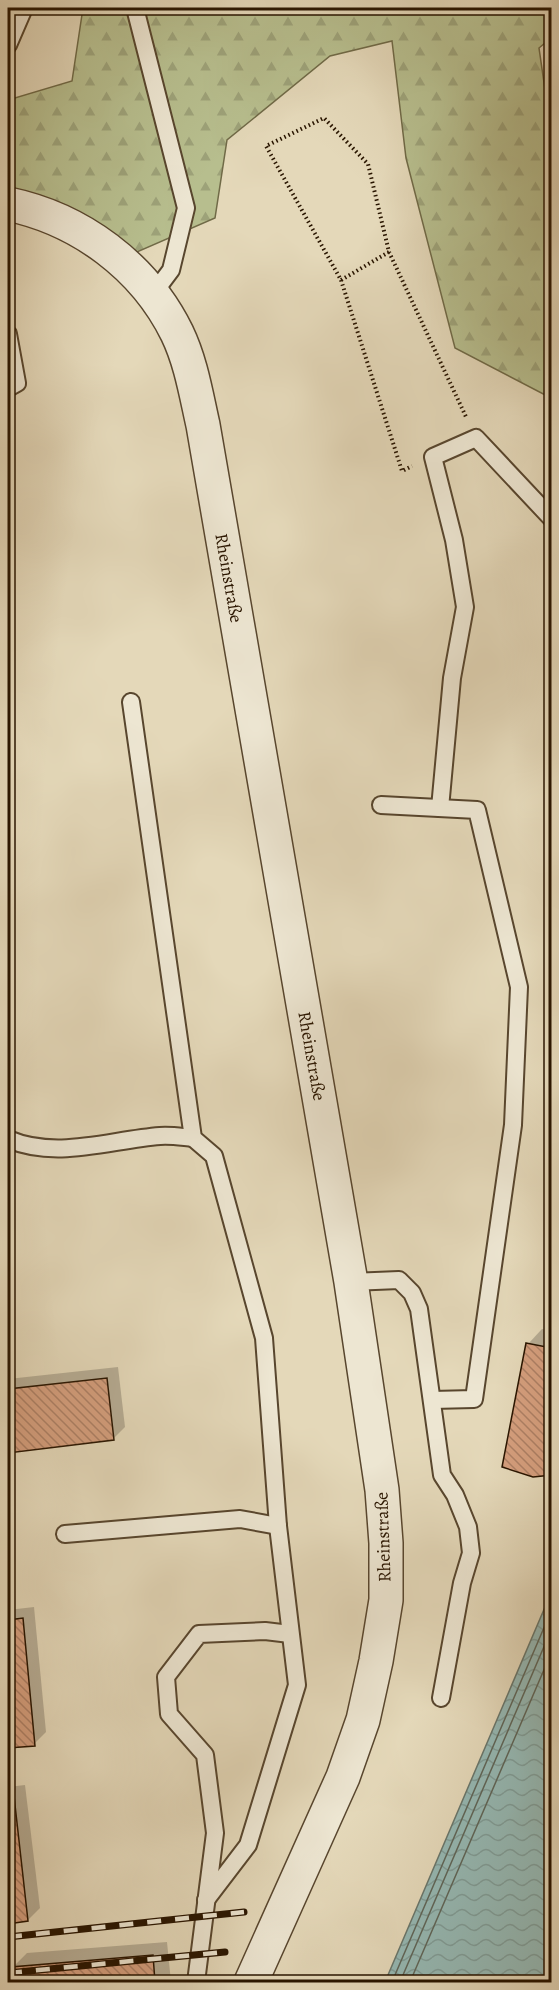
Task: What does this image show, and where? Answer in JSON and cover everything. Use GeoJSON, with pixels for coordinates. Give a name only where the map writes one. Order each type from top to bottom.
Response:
{"type":"FeatureCollection","features":[{"type":"Feature","properties":{"kind":"street","name":"Rheinstraße"},"geometry":{"type":"LineString","coordinates":[[8,204],[51,217],[90,236],[124,262],[153,294],[177,333],[193,376],[351,1282],[382,1490],[386,1543],[386,1600],[363,1720],[343,1777],[251,1983]]}},
{"type":"Feature","properties":{"kind":"lane"},"geometry":{"type":"LineString","coordinates":[[8,45],[24,8]]}},
{"type":"Feature","properties":{"kind":"lane"},"geometry":{"type":"LineString","coordinates":[[135,8],[186,208],[171,270],[153,294]]}},
{"type":"Feature","properties":{"kind":"lane"},"geometry":{"type":"LineString","coordinates":[[8,334],[17,383],[8,388]]}},
{"type":"Feature","properties":{"kind":"lane"},"geometry":{"type":"LineString","coordinates":[[440,808],[452,678],[465,607],[454,540],[433,457],[476,438],[552,519]]}},
{"type":"Feature","properties":{"kind":"lane"},"geometry":{"type":"LineString","coordinates":[[131,702],[193,1138]]}},
{"type":"Feature","properties":{"kind":"lane"},"geometry":{"type":"LineString","coordinates":[[381,805],[477,810],[519,987],[513,1125],[474,1399],[432,1400]]}},
{"type":"Feature","properties":{"kind":"lane"},"geometry":{"type":"LineString","coordinates":[[8,1139],[22,1145],[69,1149],[162,1135],[193,1138],[214,1156],[264,1338],[278,1526],[297,1685],[248,1845],[206,1900]]}},
{"type":"Feature","properties":{"kind":"lane"},"geometry":{"type":"LineString","coordinates":[[351,1282],[399,1280],[412,1293],[419,1309],[442,1475],[455,1495],[468,1527],[471,1553],[462,1583],[441,1698]]}},
{"type":"Feature","properties":{"kind":"lane"},"geometry":{"type":"LineString","coordinates":[[65,1534],[240,1519],[278,1526]]}},
{"type":"Feature","properties":{"kind":"lane"},"geometry":{"type":"LineString","coordinates":[[196,1983],[215,1833],[205,1755],[169,1714],[166,1677],[199,1634],[265,1631],[290,1634]]}},
{"type":"Feature","properties":{"kind":"path"},"geometry":{"type":"LineString","coordinates":[[433,457],[402,471],[341,279],[266,146],[324,118],[368,164],[388,252],[476,438]]}},
{"type":"Feature","properties":{"kind":"path"},"geometry":{"type":"LineString","coordinates":[[341,279],[388,252]]}},
{"type":"Feature","properties":{"kind":"green space"},"geometry":{"type":"Polygon","coordinates":[[[83,8],[551,8],[551,38],[539,48],[552,138],[551,398],[455,348],[406,158],[392,41],[330,56],[227,140],[215,218],[137,252],[8,185],[8,100],[72,81],[83,8]]]}},
{"type":"Feature","properties":{"kind":"water"},"geometry":{"type":"Polygon","coordinates":[[[551,1593],[551,1982],[385,1982],[551,1593]]]}},
{"type":"Feature","properties":{"kind":"building"},"geometry":{"type":"Polygon","coordinates":[[[526,1343],[552,1348],[552,1475],[533,1477],[502,1467],[526,1343]]]}},
{"type":"Feature","properties":{"kind":"building"},"geometry":{"type":"Polygon","coordinates":[[[107,1378],[114,1440],[8,1453],[8,1389],[107,1378]]]}},
{"type":"Feature","properties":{"kind":"building"},"geometry":{"type":"Polygon","coordinates":[[[23,1618],[35,1746],[8,1748],[8,1620],[23,1618]]]}},
{"type":"Feature","properties":{"kind":"building"},"geometry":{"type":"Polygon","coordinates":[[[14,1796],[28,1921],[8,1924],[8,1797],[14,1796]]]}},
{"type":"Feature","properties":{"kind":"building"},"geometry":{"type":"Polygon","coordinates":[[[153,1955],[155,1982],[12,1982],[11,1967],[153,1955]]]}},
{"type":"Feature","properties":{"kind":"railway"},"geometry":{"type":"LineString","coordinates":[[8,1937],[244,1912]]}},
{"type":"Feature","properties":{"kind":"railway"},"geometry":{"type":"LineString","coordinates":[[8,1973],[225,1952]]}}]}
